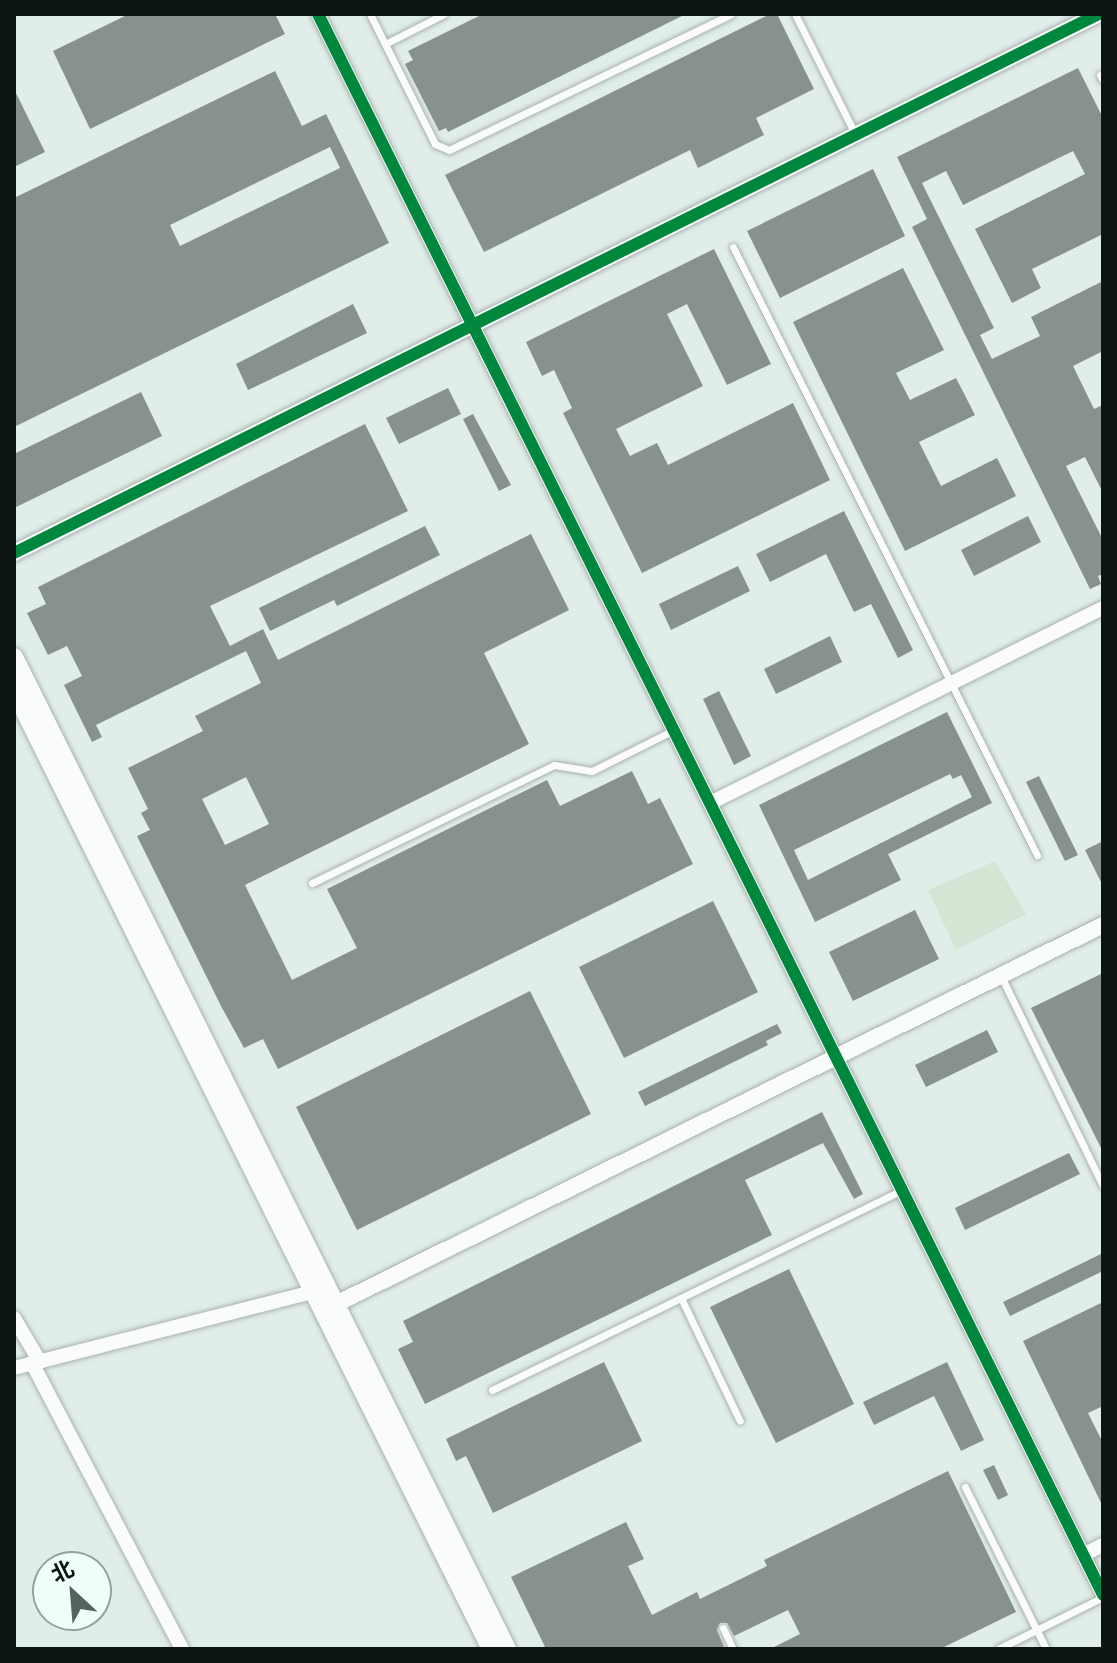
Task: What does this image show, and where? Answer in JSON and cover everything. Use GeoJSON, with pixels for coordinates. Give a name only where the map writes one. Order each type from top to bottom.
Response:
{"type":"FeatureCollection","features":[{"type":"Feature","properties":{"kind":"main road"},"geometry":{"type":"LineString","coordinates":[[14,657],[491,1649]]}},
{"type":"Feature","properties":{"kind":"main road"},"geometry":{"type":"LineString","coordinates":[[14,690],[313,1292],[329,1308],[507,1649]]}},
{"type":"Feature","properties":{"kind":"street"},"geometry":{"type":"LineString","coordinates":[[318,14],[1103,1596]]}},
{"type":"Feature","properties":{"kind":"street"},"geometry":{"type":"LineString","coordinates":[[14,553],[1091,16]]}},
{"type":"Feature","properties":{"kind":"street"},"geometry":{"type":"LineString","coordinates":[[710,803],[1103,608]]}},
{"type":"Feature","properties":{"kind":"street"},"geometry":{"type":"LineString","coordinates":[[329,1308],[1103,925]]}},
{"type":"Feature","properties":{"kind":"street"},"geometry":{"type":"LineString","coordinates":[[14,1368],[313,1292]]}},
{"type":"Feature","properties":{"kind":"street"},"geometry":{"type":"LineString","coordinates":[[14,1318],[182,1649]]}},
{"type":"Feature","properties":{"kind":"street"},"geometry":{"type":"LineString","coordinates":[[1083,1555],[1103,1545]]}},
{"type":"Feature","properties":{"kind":"lane"},"geometry":{"type":"LineString","coordinates":[[370,14],[435,144],[449,150],[731,14]]}},
{"type":"Feature","properties":{"kind":"lane"},"geometry":{"type":"LineString","coordinates":[[385,44],[444,14]]}},
{"type":"Feature","properties":{"kind":"lane"},"geometry":{"type":"LineString","coordinates":[[795,14],[856,135]]}},
{"type":"Feature","properties":{"kind":"lane"},"geometry":{"type":"LineString","coordinates":[[733,247],[1037,855]]}},
{"type":"Feature","properties":{"kind":"lane"},"geometry":{"type":"LineString","coordinates":[[312,883],[554,765],[592,771],[674,730]]}},
{"type":"Feature","properties":{"kind":"lane"},"geometry":{"type":"LineString","coordinates":[[1001,975],[1103,1186]]}},
{"type":"Feature","properties":{"kind":"lane"},"geometry":{"type":"LineString","coordinates":[[492,1390],[902,1190]]}},
{"type":"Feature","properties":{"kind":"lane"},"geometry":{"type":"LineString","coordinates":[[681,1298],[740,1421]]}},
{"type":"Feature","properties":{"kind":"lane"},"geometry":{"type":"LineString","coordinates":[[965,1487],[1046,1649]]}},
{"type":"Feature","properties":{"kind":"lane"},"geometry":{"type":"LineString","coordinates":[[998,1649],[1103,1596]]}},
{"type":"Feature","properties":{"kind":"lane"},"geometry":{"type":"LineString","coordinates":[[723,1628],[733,1649]]}},
{"type":"Feature","properties":{"kind":"green space"},"geometry":{"type":"Polygon","coordinates":[[[995,861],[1026,914],[956,950],[928,890],[995,861]]]}},
{"type":"Feature","properties":{"kind":"building"},"geometry":{"type":"Polygon","coordinates":[[[129,14],[275,14],[285,34],[90,129],[53,51],[129,14]]]}},
{"type":"Feature","properties":{"kind":"building"},"geometry":{"type":"Polygon","coordinates":[[[483,14],[686,14],[448,132],[446,128],[439,131],[405,64],[413,60],[408,51],[483,14]]]}},
{"type":"Feature","properties":{"kind":"building"},"geometry":{"type":"Polygon","coordinates":[[[770,14],[777,14],[814,89],[756,118],[764,135],[698,168],[690,150],[484,252],[445,175],[770,14]]]}},
{"type":"Feature","properties":{"kind":"building"},"geometry":{"type":"Polygon","coordinates":[[[1078,68],[1103,118],[1103,234],[1032,269],[1041,288],[1012,303],[975,229],[1085,174],[1073,151],[963,205],[946,171],[922,183],[994,328],[980,335],[992,359],[1040,336],[1031,317],[1103,281],[1103,351],[1073,366],[1094,409],[1103,405],[1103,493],[1085,457],[1066,466],[1103,540],[1103,574],[1098,576],[1101,584],[1090,589],[912,227],[927,219],[897,157],[1078,68]]]}},
{"type":"Feature","properties":{"kind":"building"},"geometry":{"type":"Polygon","coordinates":[[[275,71],[302,126],[326,114],[389,243],[14,427],[14,198],[275,71]],[[330,147],[170,225],[180,246],[340,168],[330,147]]]}},
{"type":"Feature","properties":{"kind":"building"},"geometry":{"type":"Polygon","coordinates":[[[14,89],[45,152],[14,167],[14,89]]]}},
{"type":"Feature","properties":{"kind":"building"},"geometry":{"type":"Polygon","coordinates":[[[873,169],[905,236],[780,298],[747,231],[873,169]]]}},
{"type":"Feature","properties":{"kind":"building"},"geometry":{"type":"Polygon","coordinates":[[[714,249],[771,364],[727,385],[687,304],[667,314],[703,386],[616,429],[630,456],[657,443],[668,465],[793,403],[830,480],[642,573],[563,413],[572,408],[554,370],[542,376],[526,342],[714,249]]]}},
{"type":"Feature","properties":{"kind":"building"},"geometry":{"type":"Polygon","coordinates":[[[903,268],[944,350],[896,373],[910,400],[956,378],[975,415],[919,442],[941,486],[997,458],[1016,496],[905,551],[793,322],[903,268]]]}},
{"type":"Feature","properties":{"kind":"building"},"geometry":{"type":"Polygon","coordinates":[[[353,304],[367,333],[248,390],[236,364],[353,304]]]}},
{"type":"Feature","properties":{"kind":"building"},"geometry":{"type":"Polygon","coordinates":[[[448,388],[461,414],[399,444],[386,418],[448,388]]]}},
{"type":"Feature","properties":{"kind":"building"},"geometry":{"type":"Polygon","coordinates":[[[141,392],[162,436],[14,508],[14,454],[141,392]]]}},
{"type":"Feature","properties":{"kind":"building"},"geometry":{"type":"Polygon","coordinates":[[[473,414],[511,485],[499,491],[463,419],[473,414]]]}},
{"type":"Feature","properties":{"kind":"building"},"geometry":{"type":"Polygon","coordinates":[[[365,424],[408,511],[210,606],[230,646],[263,629],[278,660],[531,534],[569,610],[484,653],[529,744],[245,885],[292,980],[357,948],[327,889],[547,780],[560,806],[632,771],[648,804],[660,798],[693,864],[278,1069],[263,1039],[244,1048],[221,1006],[137,836],[150,830],[141,813],[148,809],[128,768],[203,731],[195,716],[261,683],[246,651],[96,725],[102,737],[92,742],[64,685],[82,676],[67,646],[48,655],[27,613],[46,604],[38,587],[365,424]],[[246,777],[202,799],[225,845],[269,824],[246,777]]]}},
{"type":"Feature","properties":{"kind":"building"},"geometry":{"type":"Polygon","coordinates":[[[844,511],[913,650],[898,658],[871,604],[854,612],[826,554],[770,582],[756,554],[844,511]]]}},
{"type":"Feature","properties":{"kind":"building"},"geometry":{"type":"Polygon","coordinates":[[[1028,516],[1041,542],[974,576],[961,550],[1028,516]]]}},
{"type":"Feature","properties":{"kind":"building"},"geometry":{"type":"Polygon","coordinates":[[[425,526],[440,555],[337,606],[334,600],[270,631],[259,608],[425,526]]]}},
{"type":"Feature","properties":{"kind":"building"},"geometry":{"type":"Polygon","coordinates":[[[738,566],[750,591],[671,630],[659,604],[738,566]]]}},
{"type":"Feature","properties":{"kind":"building"},"geometry":{"type":"Polygon","coordinates":[[[830,636],[842,662],[776,694],[764,669],[830,636]]]}},
{"type":"Feature","properties":{"kind":"building"},"geometry":{"type":"Polygon","coordinates":[[[719,691],[751,756],[734,765],[703,699],[719,691]]]}},
{"type":"Feature","properties":{"kind":"building"},"geometry":{"type":"Polygon","coordinates":[[[947,712],[992,803],[888,854],[901,880],[815,922],[759,805],[947,712]],[[950,774],[794,850],[808,880],[972,797],[961,775],[953,779],[950,774]]]}},
{"type":"Feature","properties":{"kind":"building"},"geometry":{"type":"Polygon","coordinates":[[[1039,776],[1078,855],[1065,861],[1026,782],[1039,776]]]}},
{"type":"Feature","properties":{"kind":"building"},"geometry":{"type":"Polygon","coordinates":[[[1103,841],[1103,886],[1085,850],[1103,841]]]}},
{"type":"Feature","properties":{"kind":"building"},"geometry":{"type":"Polygon","coordinates":[[[713,901],[758,992],[624,1058],[579,967],[713,901]]]}},
{"type":"Feature","properties":{"kind":"building"},"geometry":{"type":"Polygon","coordinates":[[[915,910],[939,959],[853,1001],[829,952],[915,910]]]}},
{"type":"Feature","properties":{"kind":"building"},"geometry":{"type":"Polygon","coordinates":[[[1103,973],[1103,1152],[1031,1008],[1103,973]]]}},
{"type":"Feature","properties":{"kind":"building"},"geometry":{"type":"Polygon","coordinates":[[[530,991],[591,1114],[357,1230],[296,1107],[530,991]]]}},
{"type":"Feature","properties":{"kind":"building"},"geometry":{"type":"Polygon","coordinates":[[[777,1024],[782,1033],[766,1041],[768,1045],[645,1106],[638,1092],[777,1024]]]}},
{"type":"Feature","properties":{"kind":"building"},"geometry":{"type":"Polygon","coordinates":[[[987,1030],[998,1052],[926,1087],[915,1065],[987,1030]]]}},
{"type":"Feature","properties":{"kind":"building"},"geometry":{"type":"Polygon","coordinates":[[[822,1112],[863,1194],[854,1199],[823,1143],[745,1180],[772,1235],[425,1404],[398,1349],[413,1342],[403,1321],[822,1112]]]}},
{"type":"Feature","properties":{"kind":"building"},"geometry":{"type":"Polygon","coordinates":[[[1069,1153],[1080,1174],[965,1230],[955,1208],[1069,1153]]]}},
{"type":"Feature","properties":{"kind":"building"},"geometry":{"type":"Polygon","coordinates":[[[1103,1253],[1103,1271],[1010,1316],[1003,1302],[1103,1253]]]}},
{"type":"Feature","properties":{"kind":"building"},"geometry":{"type":"Polygon","coordinates":[[[789,1269],[854,1404],[776,1443],[710,1307],[789,1269]]]}},
{"type":"Feature","properties":{"kind":"building"},"geometry":{"type":"Polygon","coordinates":[[[1103,1302],[1103,1406],[1088,1413],[1103,1443],[1103,1507],[1023,1341],[1103,1302]]]}},
{"type":"Feature","properties":{"kind":"building"},"geometry":{"type":"Polygon","coordinates":[[[604,1362],[642,1441],[493,1513],[466,1456],[456,1461],[446,1439],[604,1362]]]}},
{"type":"Feature","properties":{"kind":"building"},"geometry":{"type":"Polygon","coordinates":[[[947,1362],[984,1440],[961,1451],[934,1396],[874,1425],[863,1402],[947,1362]]]}},
{"type":"Feature","properties":{"kind":"building"},"geometry":{"type":"Polygon","coordinates":[[[994,1465],[1008,1495],[998,1500],[983,1470],[994,1465]]]}},
{"type":"Feature","properties":{"kind":"building"},"geometry":{"type":"Polygon","coordinates":[[[948,1471],[1016,1612],[940,1649],[770,1649],[800,1634],[788,1610],[734,1636],[727,1623],[720,1623],[717,1630],[725,1649],[546,1649],[511,1577],[626,1522],[644,1559],[628,1566],[652,1615],[697,1592],[700,1599],[767,1566],[764,1560],[948,1471]]]}},
{"type":"Feature","properties":{"kind":"cycle path"},"geometry":{"type":"LineString","coordinates":[[318,14],[1103,1595]]}},
{"type":"Feature","properties":{"kind":"cycle path"},"geometry":{"type":"LineString","coordinates":[[14,553],[1099,14]]}}]}
